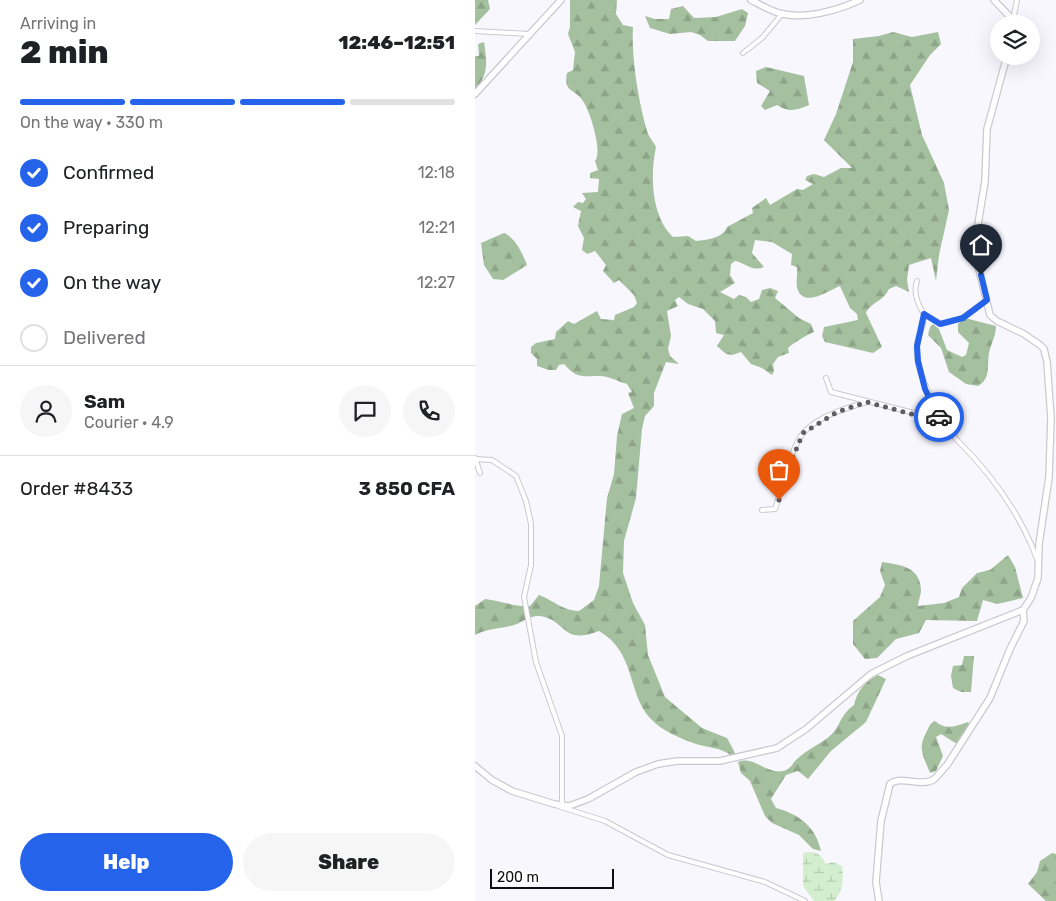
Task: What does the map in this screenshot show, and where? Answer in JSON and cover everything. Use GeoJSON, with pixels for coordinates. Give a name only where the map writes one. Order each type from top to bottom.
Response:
{"type":"FeatureCollection","features":[{"type":"Feature","properties":{"kind":"street"},"geometry":{"type":"LineString","coordinates":[[475,94],[561,0]]}},
{"type":"Feature","properties":{"kind":"street"},"geometry":{"type":"LineString","coordinates":[[751,0],[782,14],[817,13],[860,0]]}},
{"type":"Feature","properties":{"kind":"street"},"geometry":{"type":"LineString","coordinates":[[994,0],[1007,15]]}},
{"type":"Feature","properties":{"kind":"street"},"geometry":{"type":"LineString","coordinates":[[1014,15],[1017,0]]}},
{"type":"Feature","properties":{"kind":"street"},"geometry":{"type":"LineString","coordinates":[[743,54],[762,38],[782,14]]}},
{"type":"Feature","properties":{"kind":"street"},"geometry":{"type":"LineString","coordinates":[[475,31],[531,34]]}},
{"type":"Feature","properties":{"kind":"street"},"geometry":{"type":"LineString","coordinates":[[475,766],[492,780],[512,791],[562,806],[582,801],[637,772],[658,764],[677,761],[720,761],[777,748],[813,724],[871,674],[907,656],[1023,610],[1035,588],[1051,453],[1050,396],[1046,355],[1043,349],[1024,334],[993,318],[974,249],[985,181],[987,129],[1005,65]]}},
{"type":"Feature","properties":{"kind":"street"},"geometry":{"type":"LineString","coordinates":[[917,281],[915,290],[918,303],[924,314],[942,324],[963,318],[987,300]]}},
{"type":"Feature","properties":{"kind":"street"},"geometry":{"type":"LineString","coordinates":[[924,314],[917,346],[917,356],[925,389],[939,415],[937,421]]}},
{"type":"Feature","properties":{"kind":"street"},"geometry":{"type":"LineString","coordinates":[[827,378],[831,392],[937,421],[985,468],[1014,510],[1037,559]]}},
{"type":"Feature","properties":{"kind":"street"},"geometry":{"type":"LineString","coordinates":[[762,510],[775,510],[788,469],[803,433],[837,412],[867,402]]}},
{"type":"Feature","properties":{"kind":"street"},"geometry":{"type":"LineString","coordinates":[[480,473],[475,459],[492,460],[516,476],[526,501],[531,524],[531,565],[524,597],[536,662],[562,736],[562,806]]}},
{"type":"Feature","properties":{"kind":"street"},"geometry":{"type":"LineString","coordinates":[[879,901],[876,882],[881,821],[890,784],[897,781],[927,782],[939,775],[947,765],[990,698],[1024,621],[1023,610]]}},
{"type":"Feature","properties":{"kind":"street"},"geometry":{"type":"LineString","coordinates":[[554,804],[567,811],[605,821],[668,855],[765,882],[805,901]]}},
{"type":"Feature","properties":{"kind":"green space"},"geometry":{"type":"Polygon","coordinates":[[[475,0],[488,0],[490,9],[475,25],[475,0]]]}},
{"type":"Feature","properties":{"kind":"green space"},"geometry":{"type":"Polygon","coordinates":[[[570,0],[617,0],[616,14],[623,25],[633,27],[634,66],[639,95],[648,134],[656,147],[653,182],[656,207],[660,218],[673,237],[688,236],[696,241],[710,239],[722,234],[727,227],[753,213],[752,208],[766,198],[770,205],[797,189],[803,190],[813,184],[805,180],[807,176],[814,174],[824,177],[841,168],[852,168],[824,140],[836,114],[853,62],[853,39],[879,36],[893,32],[912,37],[938,32],[941,44],[930,55],[910,85],[922,135],[944,183],[949,210],[939,255],[936,281],[931,258],[909,265],[907,280],[909,292],[896,286],[889,289],[884,297],[868,309],[866,313],[882,347],[873,353],[825,342],[822,336],[824,327],[858,320],[857,314],[850,308],[840,286],[811,298],[801,295],[797,285],[797,267],[791,265],[792,254],[772,242],[755,240],[752,253],[764,267],[752,268],[735,261],[731,264],[730,275],[735,283],[720,292],[734,299],[739,295],[746,297],[751,302],[759,299],[762,290],[770,288],[778,291],[775,298],[799,318],[811,324],[814,332],[790,346],[788,348],[789,353],[778,357],[773,364],[774,371],[772,375],[762,368],[751,364],[741,352],[732,355],[726,354],[717,346],[724,335],[716,333],[715,321],[703,309],[688,304],[679,297],[675,300],[678,306],[667,311],[671,336],[668,349],[670,356],[679,364],[666,362],[654,393],[654,406],[645,416],[642,429],[636,498],[624,541],[623,573],[633,603],[645,625],[648,655],[665,697],[702,728],[727,738],[735,753],[732,756],[719,749],[696,744],[678,737],[655,723],[643,708],[619,650],[611,640],[599,631],[587,635],[571,634],[548,618],[536,616],[517,624],[475,635],[475,606],[485,599],[519,606],[530,606],[539,595],[563,607],[579,611],[594,600],[599,586],[607,498],[614,474],[617,436],[622,414],[634,408],[628,393],[632,392],[627,384],[603,376],[580,376],[564,364],[559,365],[556,370],[549,370],[537,366],[537,359],[531,353],[531,347],[536,343],[555,339],[556,332],[568,321],[574,324],[597,311],[601,319],[614,320],[615,315],[634,307],[637,303],[634,295],[619,280],[614,283],[603,271],[606,265],[595,251],[587,254],[582,250],[584,238],[578,226],[581,211],[573,207],[578,202],[583,203],[586,199],[582,193],[598,192],[599,179],[590,178],[590,173],[598,170],[595,161],[597,141],[592,122],[583,101],[568,87],[566,79],[567,73],[573,70],[575,52],[568,34],[570,27],[570,0]]]}},
{"type":"Feature","properties":{"kind":"green space"},"geometry":{"type":"Polygon","coordinates":[[[683,6],[694,18],[716,17],[742,9],[748,13],[745,26],[735,41],[708,41],[700,35],[691,32],[670,34],[650,28],[645,16],[655,19],[669,19],[671,9],[683,6]]]}},
{"type":"Feature","properties":{"kind":"green space"},"geometry":{"type":"Polygon","coordinates":[[[484,42],[486,68],[483,78],[475,91],[475,56],[479,56],[478,44],[484,42]]]}},
{"type":"Feature","properties":{"kind":"green space"},"geometry":{"type":"Polygon","coordinates":[[[766,67],[804,76],[809,105],[793,110],[777,105],[765,110],[761,106],[770,91],[757,83],[756,71],[766,67]]]}},
{"type":"Feature","properties":{"kind":"green space"},"geometry":{"type":"Polygon","coordinates":[[[504,233],[515,243],[527,265],[503,280],[493,279],[484,265],[481,243],[504,233]]]}},
{"type":"Feature","properties":{"kind":"green space"},"geometry":{"type":"Polygon","coordinates":[[[965,318],[996,326],[989,353],[987,376],[978,386],[966,384],[949,372],[941,348],[928,335],[933,324],[939,329],[947,350],[962,357],[966,355],[969,343],[958,332],[958,324],[965,318]]]}},
{"type":"Feature","properties":{"kind":"green space"},"geometry":{"type":"Polygon","coordinates":[[[1008,555],[1015,567],[1023,598],[997,604],[983,600],[977,621],[926,620],[919,633],[896,639],[877,658],[865,659],[853,644],[853,621],[880,597],[885,585],[880,571],[882,562],[896,564],[913,571],[920,582],[921,590],[918,606],[944,603],[959,597],[962,588],[977,573],[990,570],[1008,555]]]}},
{"type":"Feature","properties":{"kind":"green space"},"geometry":{"type":"Polygon","coordinates":[[[964,656],[974,656],[971,692],[961,692],[953,688],[951,676],[953,666],[962,665],[964,656]]]}},
{"type":"Feature","properties":{"kind":"green space"},"geometry":{"type":"Polygon","coordinates":[[[878,675],[886,679],[866,722],[831,751],[808,779],[798,771],[786,775],[771,799],[776,808],[799,818],[811,828],[821,851],[813,849],[799,835],[772,823],[765,816],[750,781],[741,773],[738,762],[750,761],[774,771],[788,769],[800,756],[831,735],[849,709],[854,705],[862,687],[878,675]]]}},
{"type":"Feature","properties":{"kind":"green space"},"geometry":{"type":"Polygon","coordinates":[[[935,721],[947,727],[968,722],[971,726],[957,744],[941,734],[936,737],[943,756],[936,771],[930,773],[922,753],[922,744],[930,726],[935,721]]]}},
{"type":"Feature","properties":{"kind":"green space"},"geometry":{"type":"Polygon","coordinates":[[[808,852],[819,855],[826,864],[833,862],[842,866],[842,885],[834,901],[814,901],[803,886],[803,853],[808,852]]]}},
{"type":"Feature","properties":{"kind":"green space"},"geometry":{"type":"Polygon","coordinates":[[[1052,853],[1056,854],[1056,901],[1046,901],[1028,884],[1037,872],[1040,861],[1052,853]]]}},
{"type":"Feature","properties":{"kind":"way so far"},"geometry":{"type":"LineString","coordinates":[[779,500],[799,439],[807,429],[837,412],[867,402],[937,421],[939,417]]}},
{"type":"Feature","properties":{"kind":"route"},"geometry":{"type":"LineString","coordinates":[[939,417],[925,389],[918,361],[917,346],[925,319],[924,314],[939,324],[963,318],[987,300],[981,275]]}}]}
